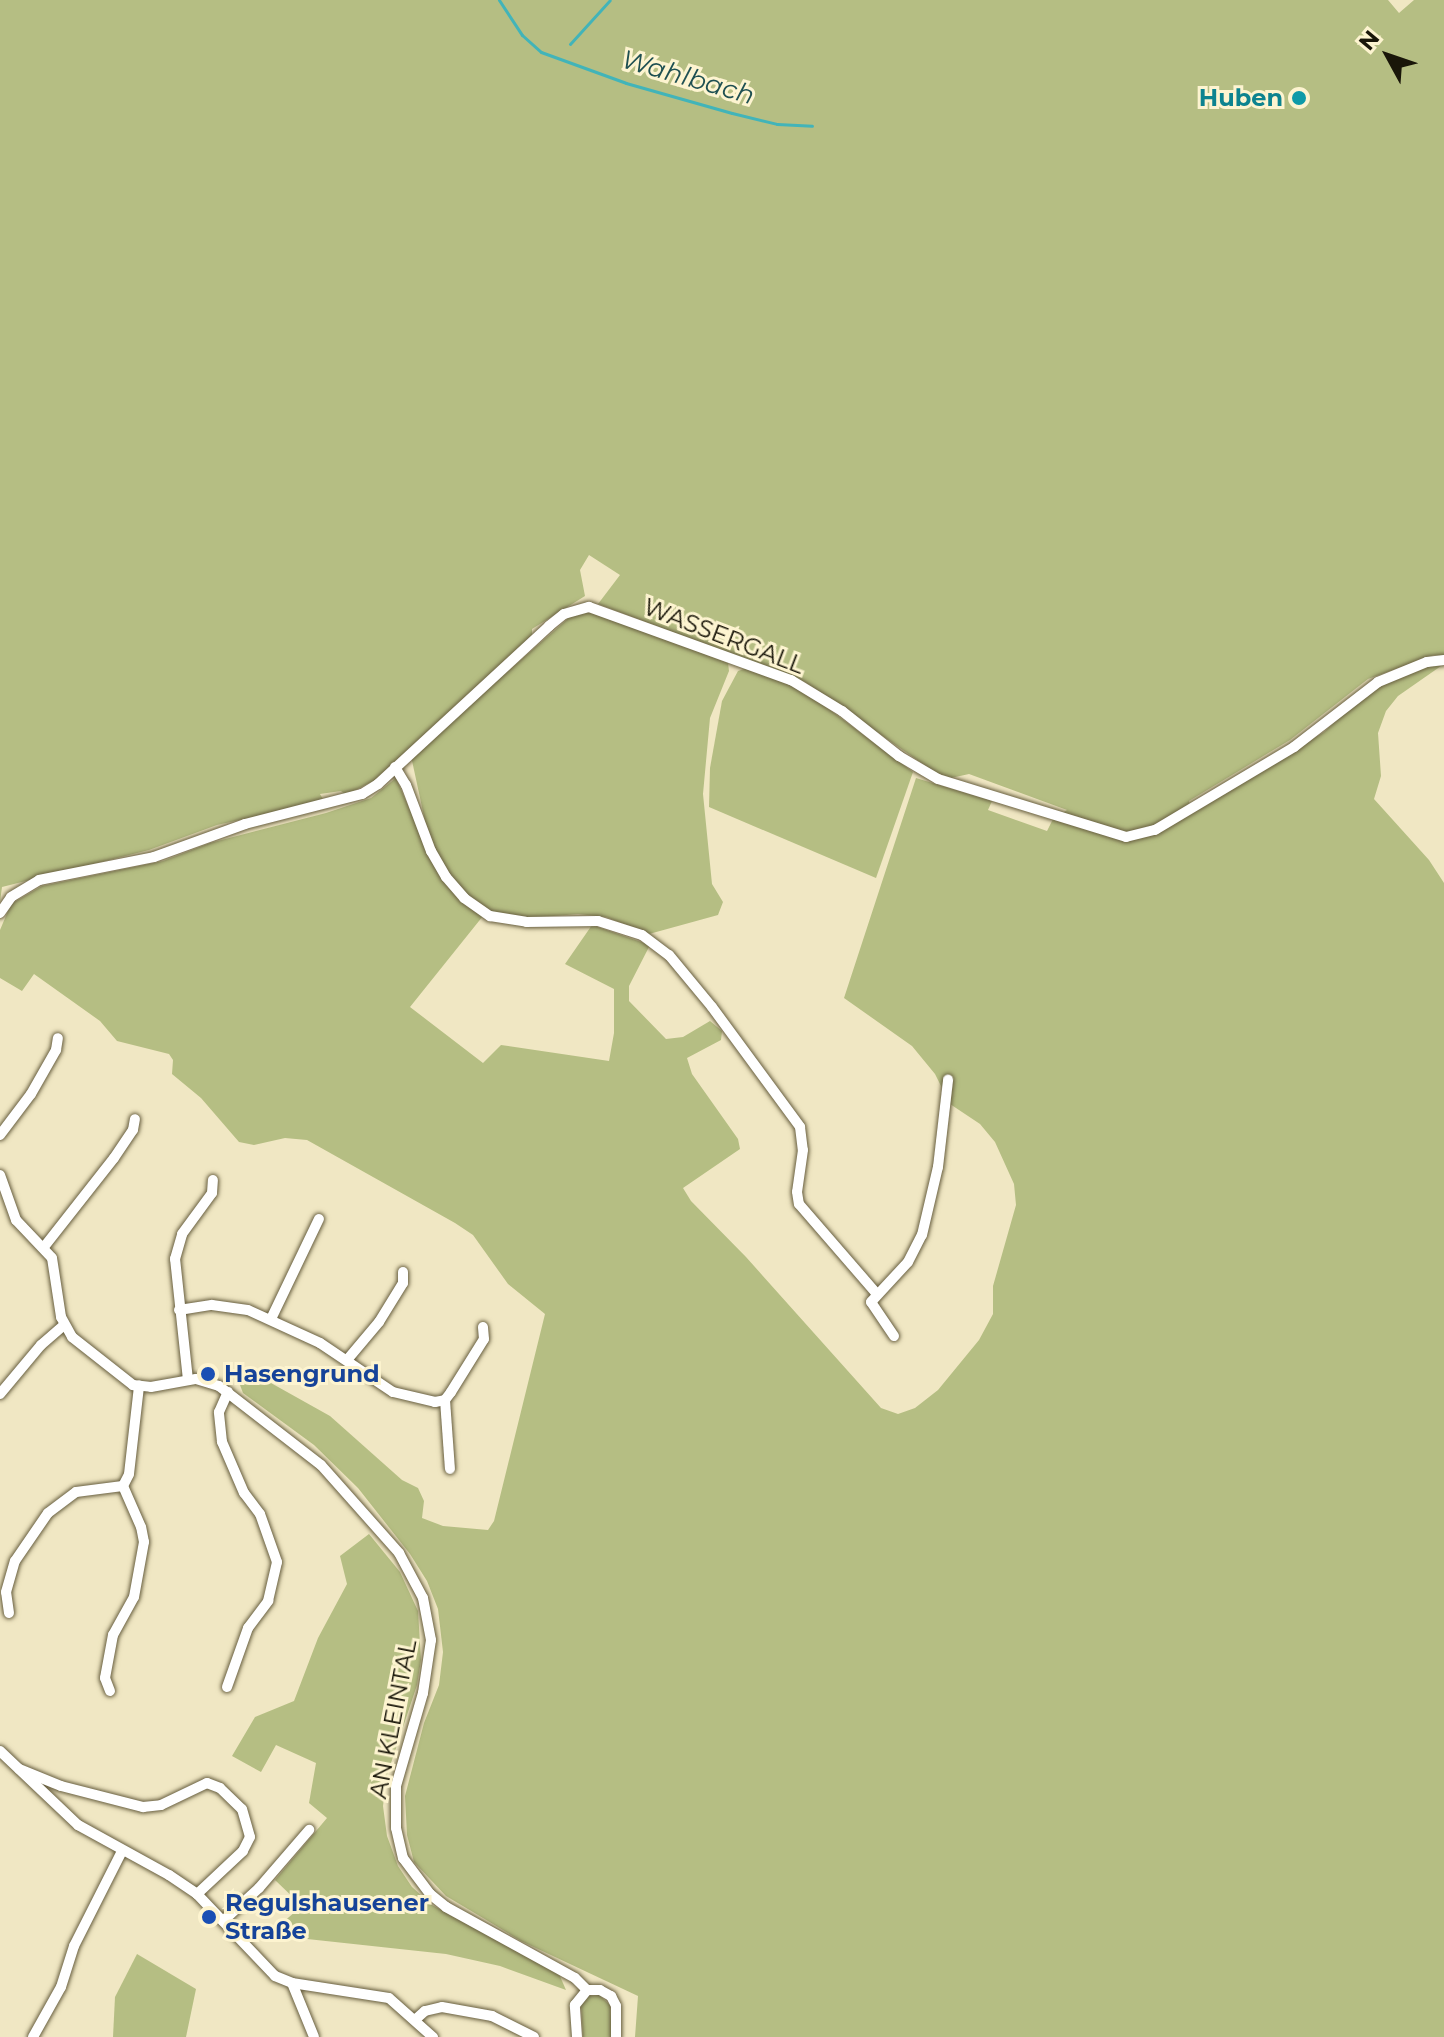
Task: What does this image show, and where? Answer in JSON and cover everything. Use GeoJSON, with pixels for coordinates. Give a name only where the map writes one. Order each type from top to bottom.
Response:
{"type":"FeatureCollection","features":[{"type":"Feature","properties":{"kind":"street","name":"WASSERGALL"},"geometry":{"type":"LineString","coordinates":[[0,913],[11,897],[39,880],[154,857],[245,824],[362,794],[549,626],[564,614],[589,607],[791,680],[842,711],[899,756],[938,779],[1116,836],[1136,837],[1155,830],[1294,747],[1378,682],[1427,662],[1444,660]]}},
{"type":"Feature","properties":{"kind":"street"},"geometry":{"type":"LineString","coordinates":[[395,767],[406,785],[431,851],[446,877],[464,898],[490,916],[504,921],[586,920],[613,924],[654,941],[669,955],[721,1019],[800,1127],[803,1150],[797,1192],[799,1204],[877,1294]]}},
{"type":"Feature","properties":{"kind":"street"},"geometry":{"type":"LineString","coordinates":[[0,1135],[31,1094],[56,1050],[58,1038]]}},
{"type":"Feature","properties":{"kind":"street"},"geometry":{"type":"LineString","coordinates":[[894,1336],[872,1307],[877,1294],[908,1262],[922,1235],[938,1167],[948,1080]]}},
{"type":"Feature","properties":{"kind":"street"},"geometry":{"type":"LineString","coordinates":[[44,1247],[100,1177],[133,1130],[135,1119]]}},
{"type":"Feature","properties":{"kind":"street"},"geometry":{"type":"LineString","coordinates":[[0,1175],[16,1220],[44,1247],[54,1263],[63,1326],[117,1376],[139,1386],[208,1380],[228,1392],[219,1412],[222,1442],[244,1493],[260,1514],[277,1562],[268,1601],[248,1628],[227,1687]]}},
{"type":"Feature","properties":{"kind":"street"},"geometry":{"type":"LineString","coordinates":[[188,1380],[174,1273],[177,1247],[188,1224],[212,1193],[213,1180]]}},
{"type":"Feature","properties":{"kind":"street"},"geometry":{"type":"LineString","coordinates":[[271,1319],[319,1219]]}},
{"type":"Feature","properties":{"kind":"street"},"geometry":{"type":"LineString","coordinates":[[347,1360],[379,1322],[403,1283],[403,1272]]}},
{"type":"Feature","properties":{"kind":"street"},"geometry":{"type":"LineString","coordinates":[[179,1310],[231,1305],[271,1319],[347,1360],[393,1392],[419,1400],[445,1400]]}},
{"type":"Feature","properties":{"kind":"street"},"geometry":{"type":"LineString","coordinates":[[0,1394],[51,1334],[63,1326]]}},
{"type":"Feature","properties":{"kind":"street"},"geometry":{"type":"LineString","coordinates":[[450,1469],[449,1413],[445,1400],[484,1339],[483,1327]]}},
{"type":"Feature","properties":{"kind":"street"},"geometry":{"type":"LineString","coordinates":[[110,1691],[105,1678],[113,1635],[136,1590],[144,1542],[123,1486],[129,1474],[139,1386]]}},
{"type":"Feature","properties":{"kind":"street","name":"AN KLEINTAL"},"geometry":{"type":"LineString","coordinates":[[228,1392],[340,1484],[399,1553],[423,1598],[431,1640],[429,1667],[405,1748],[395,1807],[403,1858],[413,1874],[446,1907],[575,1978],[587,1990],[600,1990],[611,1996],[616,2006],[616,2037]]}},
{"type":"Feature","properties":{"kind":"street"},"geometry":{"type":"LineString","coordinates":[[9,1613],[6,1592],[15,1561],[48,1513],[76,1492],[123,1486]]}},
{"type":"Feature","properties":{"kind":"street"},"geometry":{"type":"LineString","coordinates":[[0,1751],[57,1809],[197,1894],[269,1971],[292,1983],[382,1996],[416,2019],[433,2037]]}},
{"type":"Feature","properties":{"kind":"street"},"geometry":{"type":"LineString","coordinates":[[19,1769],[61,1786],[143,1807],[161,1805],[207,1783],[220,1788],[242,1809],[250,1837],[243,1851],[197,1894]]}},
{"type":"Feature","properties":{"kind":"street"},"geometry":{"type":"LineString","coordinates":[[223,1921],[259,1888],[309,1830]]}},
{"type":"Feature","properties":{"kind":"street"},"geometry":{"type":"LineString","coordinates":[[33,2037],[61,1987],[74,1946],[122,1851]]}},
{"type":"Feature","properties":{"kind":"street"},"geometry":{"type":"LineString","coordinates":[[292,1983],[314,2037]]}},
{"type":"Feature","properties":{"kind":"street"},"geometry":{"type":"LineString","coordinates":[[577,2037],[575,2005],[587,1990]]}},
{"type":"Feature","properties":{"kind":"street"},"geometry":{"type":"LineString","coordinates":[[416,2019],[425,2011],[442,2007],[492,2016],[534,2037]]}},
{"type":"Feature","properties":{"kind":"green space"},"geometry":{"type":"Polygon","coordinates":[[[0,0],[1388,0],[1399,13],[1414,0],[1444,0],[1444,656],[1434,655],[1368,679],[1290,740],[1189,801],[1192,813],[1324,732],[1356,702],[1396,677],[1435,664],[1441,666],[1398,696],[1386,711],[1378,733],[1381,776],[1374,799],[1429,860],[1444,883],[1444,2037],[635,2037],[638,1996],[521,1941],[446,1896],[414,1862],[407,1835],[405,1796],[424,1723],[439,1685],[443,1652],[438,1609],[427,1581],[410,1554],[358,1488],[314,1445],[243,1393],[237,1377],[246,1369],[330,1416],[402,1480],[418,1488],[424,1501],[422,1518],[443,1526],[488,1530],[494,1521],[545,1314],[508,1284],[473,1235],[455,1223],[307,1140],[285,1138],[254,1145],[239,1142],[201,1098],[172,1074],[173,1060],[169,1054],[117,1041],[100,1021],[34,974],[22,991],[0,978],[0,930],[11,904],[42,886],[163,861],[210,843],[326,813],[371,798],[396,778],[423,840],[483,916],[410,1007],[483,1063],[501,1045],[609,1061],[614,1033],[614,989],[565,964],[592,925],[650,945],[629,986],[629,1001],[666,1039],[683,1037],[710,1021],[722,1031],[721,1040],[687,1058],[692,1074],[738,1139],[740,1149],[683,1188],[691,1201],[746,1257],[881,1408],[898,1414],[915,1408],[938,1390],[979,1340],[993,1314],[993,1286],[1016,1205],[1014,1184],[995,1142],[980,1124],[950,1104],[935,1074],[912,1046],[844,998],[916,778],[992,801],[988,810],[1047,831],[1053,819],[1067,810],[969,774],[951,778],[936,773],[805,682],[598,604],[620,575],[589,555],[580,570],[585,596],[532,629],[532,635],[375,780],[346,795],[341,791],[320,794],[324,801],[217,825],[149,850],[2,887],[0,902],[0,0]]]}},
{"type":"Feature","properties":{"kind":"green space"},"geometry":{"type":"Polygon","coordinates":[[[592,611],[728,663],[729,671],[710,718],[703,794],[712,884],[723,902],[718,915],[649,934],[606,917],[578,914],[529,918],[492,912],[463,892],[440,861],[425,821],[411,756],[571,616],[592,611]]]}},
{"type":"Feature","properties":{"kind":"green space"},"geometry":{"type":"Polygon","coordinates":[[[747,668],[802,689],[913,772],[876,878],[709,807],[710,768],[722,701],[738,671],[747,668]]]}},
{"type":"Feature","properties":{"kind":"green space"},"geometry":{"type":"Polygon","coordinates":[[[369,1534],[400,1572],[418,1611],[421,1660],[417,1685],[387,1775],[383,1806],[387,1836],[398,1866],[412,1887],[432,1905],[559,1974],[566,1990],[500,1966],[446,1954],[298,1938],[282,1923],[302,1906],[275,1880],[327,1818],[309,1803],[316,1763],[276,1745],[261,1772],[232,1756],[255,1717],[294,1701],[318,1638],[347,1584],[340,1556],[369,1534]]]}},
{"type":"Feature","properties":{"kind":"green space"},"geometry":{"type":"Polygon","coordinates":[[[137,1954],[196,1989],[186,2037],[113,2037],[115,1997],[137,1954]]]}},
{"type":"Feature","properties":{"kind":"green space"},"geometry":{"type":"Polygon","coordinates":[[[599,1995],[610,2005],[612,2037],[583,2037],[581,2005],[588,1996],[599,1995]]]}},
{"type":"Feature","properties":{"kind":"waterway","name":"Wahlbach"},"geometry":{"type":"LineString","coordinates":[[499,0],[522,35],[541,52],[626,83],[732,113],[777,124],[812,126]]}},
{"type":"Feature","properties":{"kind":"waterway","name":"Wahlbach"},"geometry":{"type":"LineString","coordinates":[[570,44],[610,0]]}},
{"type":"Feature","properties":{"kind":"place","name":"Huben"},"geometry":{"type":"Point","coordinates":[1299,98]}},
{"type":"Feature","properties":{"kind":"place","name":"Hasengrund"},"geometry":{"type":"Point","coordinates":[208,1374]}},
{"type":"Feature","properties":{"kind":"place","name":"Regulshausener Straße"},"geometry":{"type":"Point","coordinates":[209,1917]}}]}
